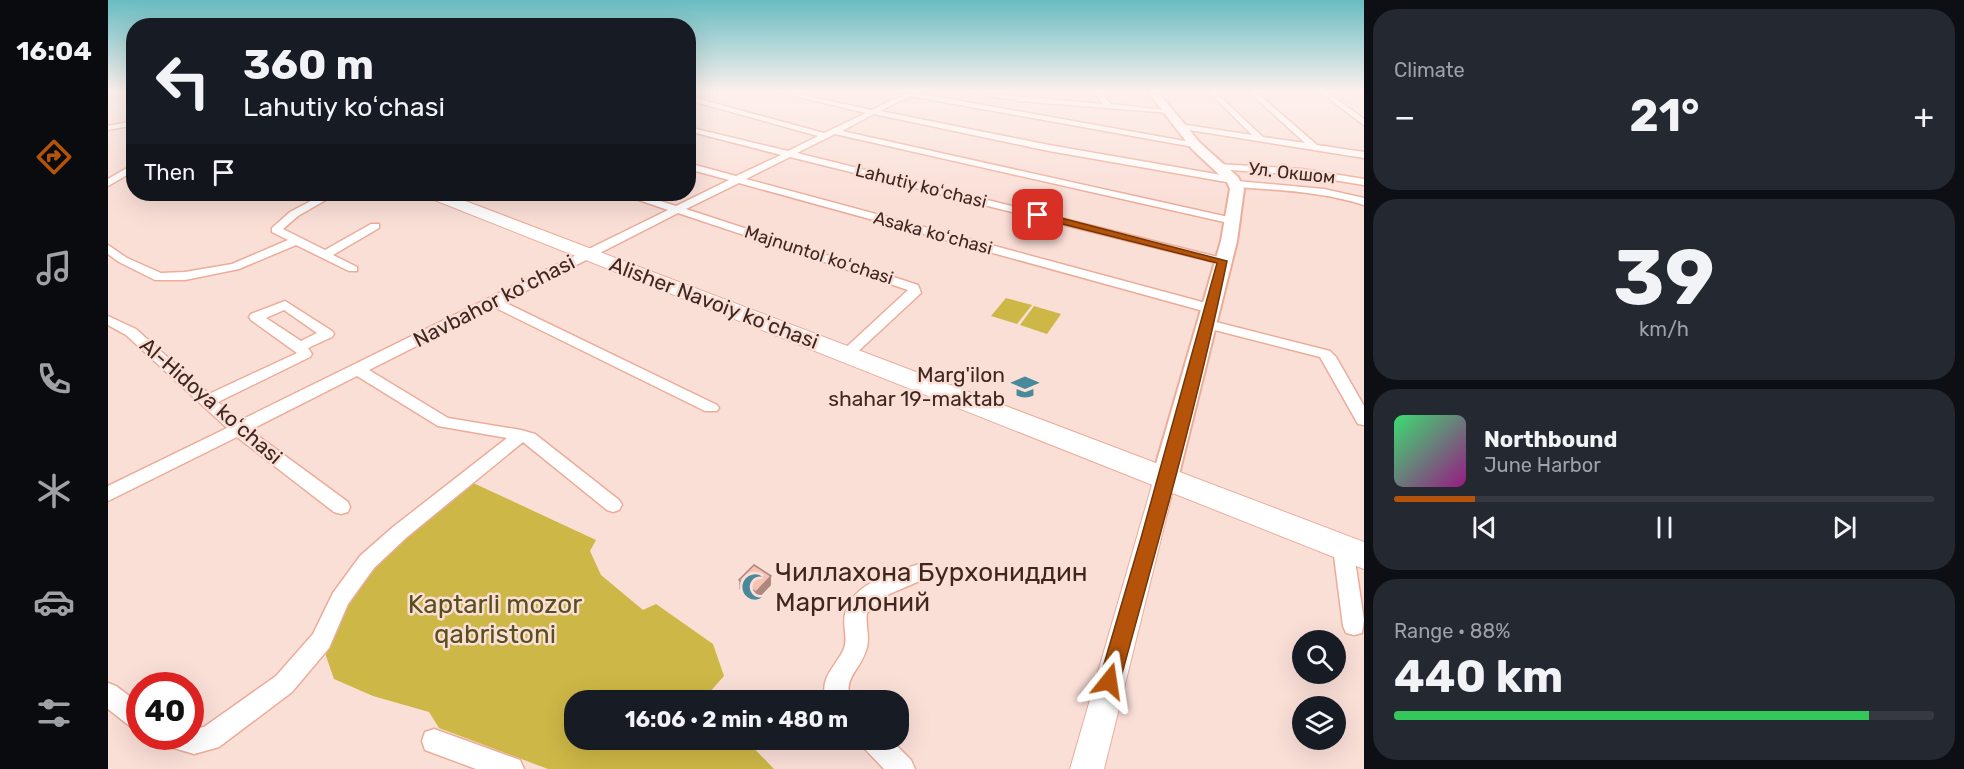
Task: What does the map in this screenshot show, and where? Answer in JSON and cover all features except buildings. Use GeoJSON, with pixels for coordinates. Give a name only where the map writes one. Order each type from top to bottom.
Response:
{"type":"FeatureCollection","features":[{"type":"Feature","properties":{"kind":"main road"},"geometry":{"type":"LineString","coordinates":[[1165,478],[1210,316],[1233,221],[1234,182],[1196,146],[1182,128]]}},
{"type":"Feature","properties":{"kind":"main road","name":"Alisher Navoiy koʻchasi"},"geometry":{"type":"LineString","coordinates":[[451,201],[1353,552]]}},
{"type":"Feature","properties":{"kind":"street"},"geometry":{"type":"LineString","coordinates":[[806,128],[1233,221]]}},
{"type":"Feature","properties":{"kind":"street","name":"Navbahor koʻchasi"},"geometry":{"type":"LineString","coordinates":[[696,200],[841,128]]}},
{"type":"Feature","properties":{"kind":"street"},"geometry":{"type":"LineString","coordinates":[[952,128],[1234,182],[1338,194],[1359,198],[1364,202]]}},
{"type":"Feature","properties":{"kind":"street"},"geometry":{"type":"LineString","coordinates":[[1098,128],[1196,146]]}},
{"type":"Feature","properties":{"kind":"street"},"geometry":{"type":"LineString","coordinates":[[1193,128],[1364,155]]}},
{"type":"Feature","properties":{"kind":"street"},"geometry":{"type":"LineString","coordinates":[[1249,128],[1260,138]]}},
{"type":"Feature","properties":{"kind":"street"},"geometry":{"type":"LineString","coordinates":[[1292,128],[1314,147]]}},
{"type":"Feature","properties":{"kind":"street","name":"Lahutiy koʻchasi"},"geometry":{"type":"LineString","coordinates":[[696,131],[1222,261]]}},
{"type":"Feature","properties":{"kind":"street","name":"Ул. Окшом"},"geometry":{"type":"LineString","coordinates":[[1219,167],[1302,172],[1364,182]]}},
{"type":"Feature","properties":{"kind":"street","name":"Asaka koʻchasi"},"geometry":{"type":"LineString","coordinates":[[696,168],[1210,316],[1325,354],[1329,357],[1364,420]]}},
{"type":"Feature","properties":{"kind":"street"},"geometry":{"type":"LineString","coordinates":[[108,183],[126,171]]}},
{"type":"Feature","properties":{"kind":"street"},"geometry":{"type":"LineString","coordinates":[[315,201],[281,224],[276,230],[295,242],[326,254],[353,269]]}},
{"type":"Feature","properties":{"kind":"street","name":"Majnuntol koʻchasi"},"geometry":{"type":"LineString","coordinates":[[652,201],[914,288],[915,293],[846,355]]}},
{"type":"Feature","properties":{"kind":"street","name":"Navbahor koʻchasi"},"geometry":{"type":"LineString","coordinates":[[108,494],[693,201]]}},
{"type":"Feature","properties":{"kind":"street"},"geometry":{"type":"LineString","coordinates":[[326,254],[375,226]]}},
{"type":"Feature","properties":{"kind":"street"},"geometry":{"type":"LineString","coordinates":[[108,248],[123,260],[159,276],[184,276],[235,267],[295,242]]}},
{"type":"Feature","properties":{"kind":"street"},"geometry":{"type":"LineString","coordinates":[[108,265],[123,260]]}},
{"type":"Feature","properties":{"kind":"street"},"geometry":{"type":"LineString","coordinates":[[493,301],[711,408]]}},
{"type":"Feature","properties":{"kind":"street","name":"Al-Hidoya koʻchasi"},"geometry":{"type":"LineString","coordinates":[[108,320],[132,332],[239,430],[341,507]]}},
{"type":"Feature","properties":{"kind":"street"},"geometry":{"type":"LineString","coordinates":[[208,401],[305,354],[300,347]]}},
{"type":"Feature","properties":{"kind":"street"},"geometry":{"type":"LineString","coordinates":[[358,370],[444,422],[521,435],[538,444],[613,505]]}},
{"type":"Feature","properties":{"kind":"street"},"geometry":{"type":"LineString","coordinates":[[204,740],[210,738],[265,699],[300,668],[329,628],[340,599],[367,562],[400,531],[521,435]]}},
{"type":"Feature","properties":{"kind":"street"},"geometry":{"type":"LineString","coordinates":[[1087,769],[1165,478]]}},
{"type":"Feature","properties":{"kind":"street"},"geometry":{"type":"LineString","coordinates":[[1353,552],[1354,626]]}},
{"type":"Feature","properties":{"kind":"street"},"geometry":{"type":"LineString","coordinates":[[835,690],[836,681],[856,646],[858,638],[854,618],[859,605],[871,594],[922,571]]}},
{"type":"Feature","properties":{"kind":"street"},"geometry":{"type":"LineString","coordinates":[[108,694],[126,708]]}},
{"type":"Feature","properties":{"kind":"street"},"geometry":{"type":"LineString","coordinates":[[434,741],[511,769]]}},
{"type":"Feature","properties":{"kind":"street"},"geometry":{"type":"LineString","coordinates":[[884,750],[902,769]]}},
{"type":"Feature","properties":{"kind":"green space"},"geometry":{"type":"Polygon","coordinates":[[[1006,298],[1032,305],[1017,324],[991,316],[1006,298]]]}},
{"type":"Feature","properties":{"kind":"green space"},"geometry":{"type":"Polygon","coordinates":[[[1034,306],[1061,314],[1047,334],[1020,325],[1034,306]]]}},
{"type":"Feature","properties":{"kind":"green space","name":"Kaptarli mozor qabristoni"},"geometry":{"type":"Polygon","coordinates":[[[469,481],[596,540],[590,551],[601,575],[643,610],[656,604],[713,644],[724,676],[712,690],[564,690],[564,750],[756,750],[774,769],[548,769],[439,728],[429,712],[373,696],[334,679],[326,656],[328,636],[372,565],[469,481]]]}},
{"type":"Feature","properties":{"kind":"place","name":"Marg'ilon shahar 19-maktab"},"geometry":{"type":"Point","coordinates":[1025,387]}},
{"type":"Feature","properties":{"kind":"place","name":"Чиллахона Бурхониддин Маргилоний"},"geometry":{"type":"Point","coordinates":[755,587]}},
{"type":"Feature","properties":{"kind":"route"},"geometry":{"type":"LineString","coordinates":[[1038,215],[1222,261],[1212,309],[1109,681]]}}]}
